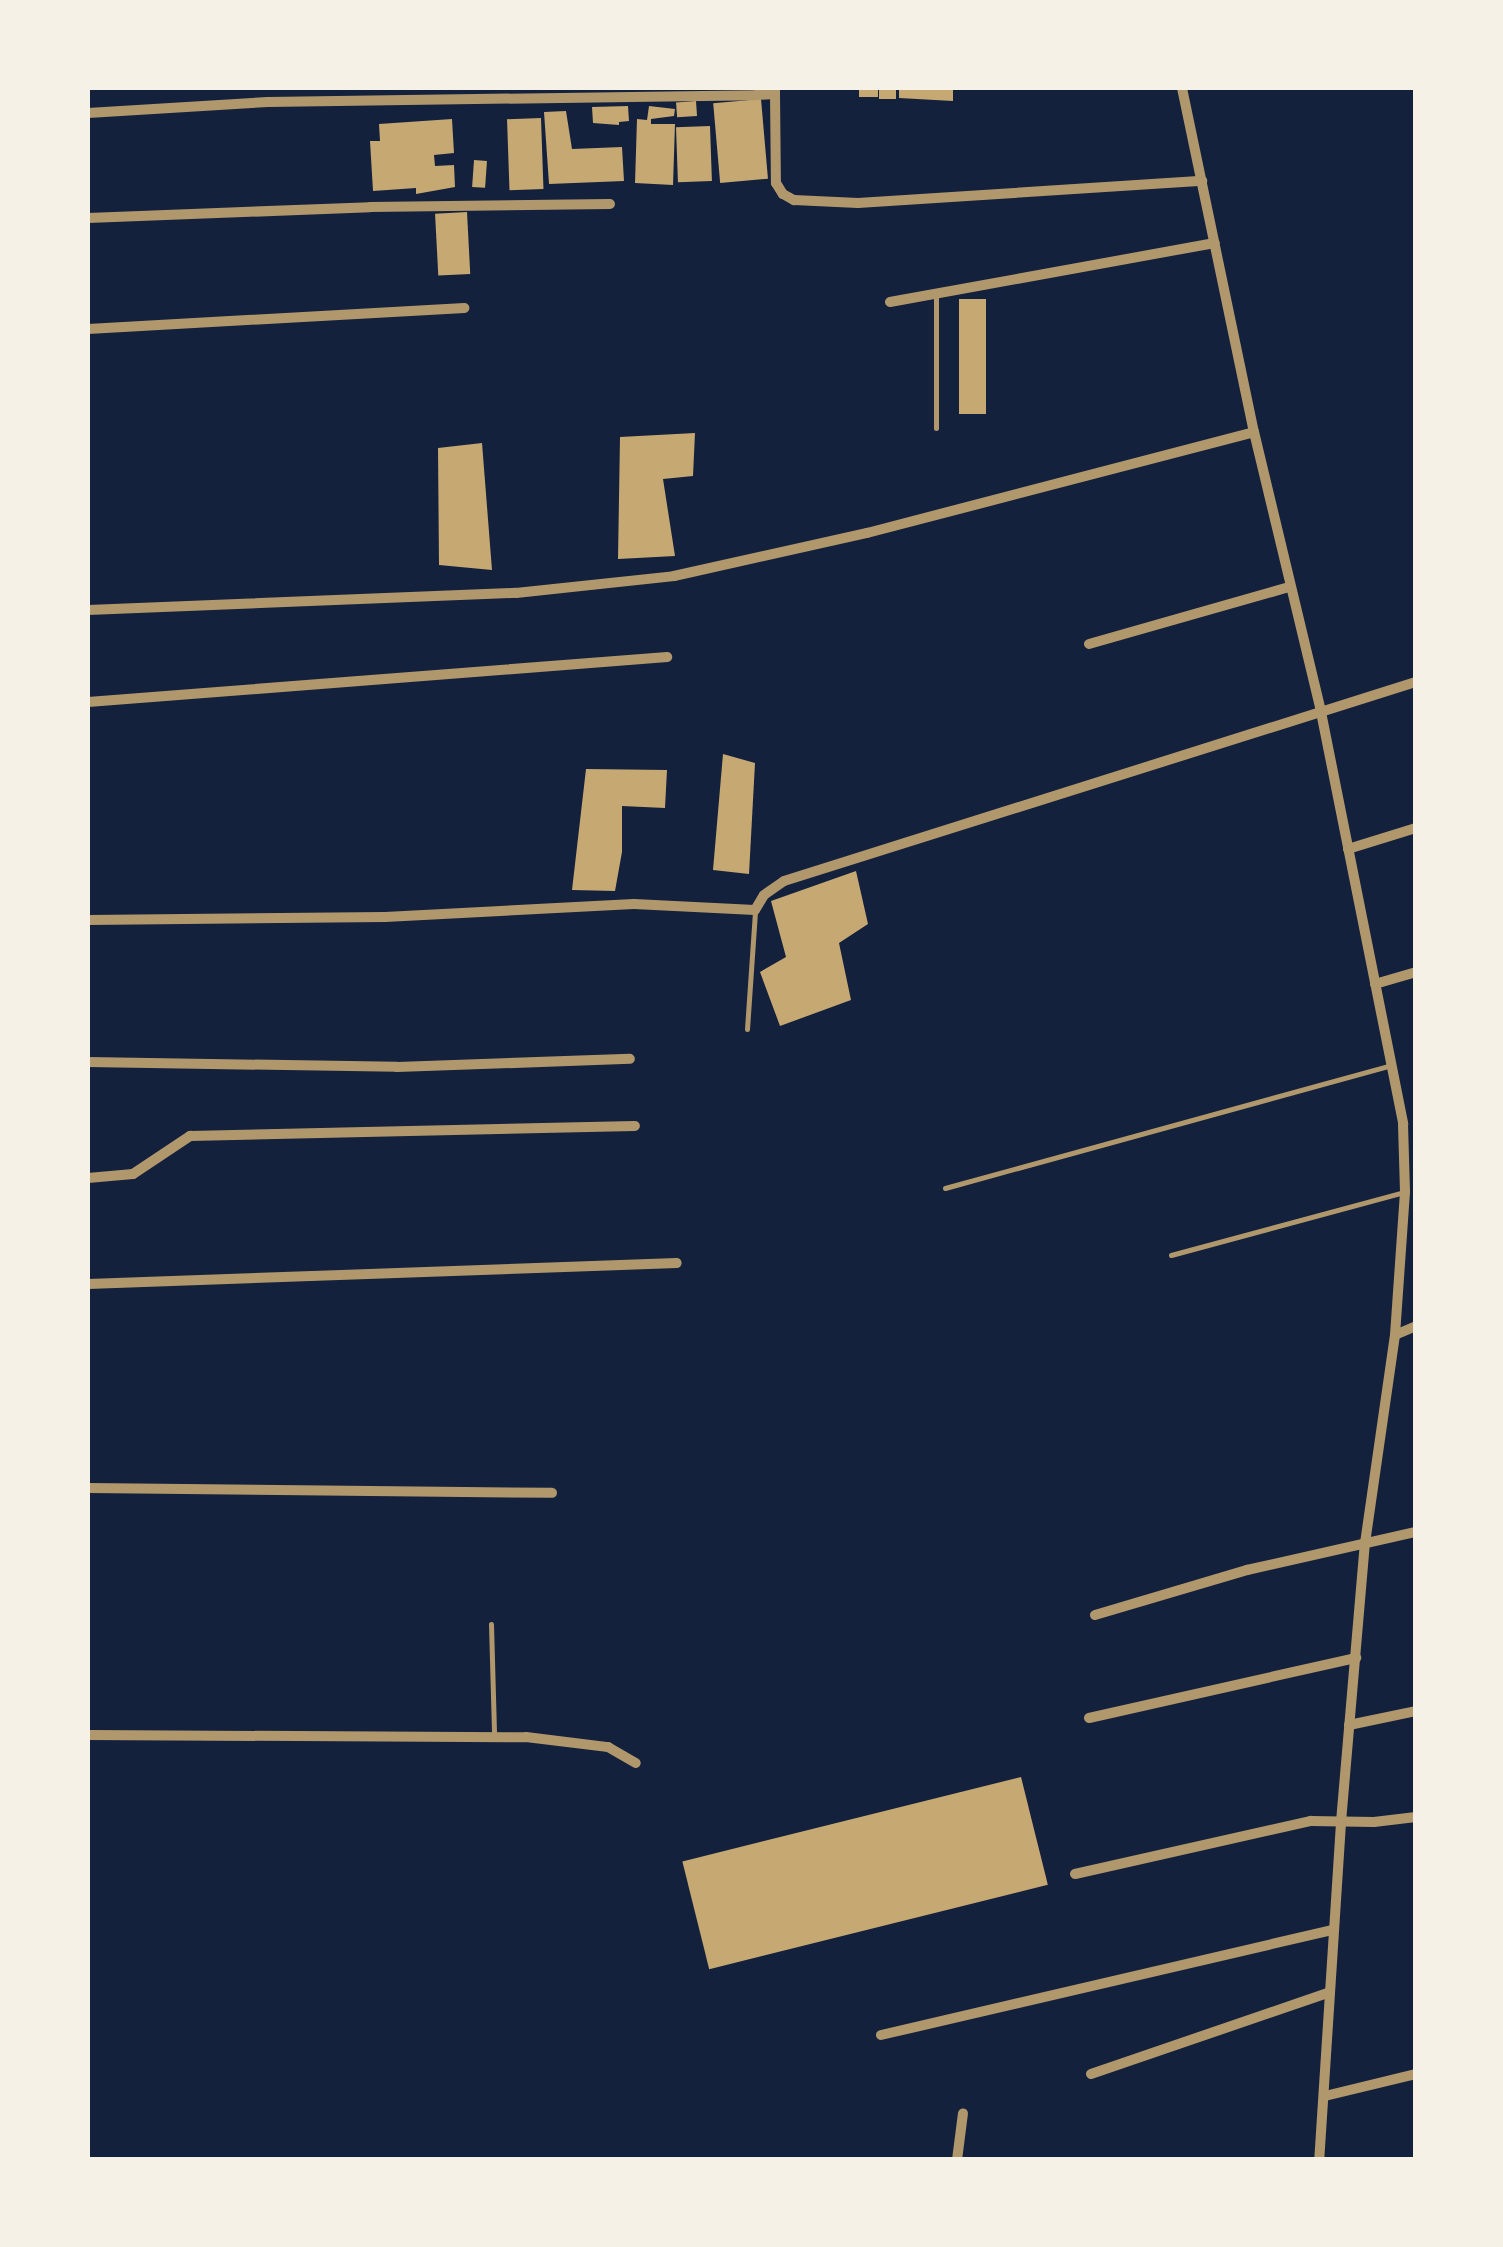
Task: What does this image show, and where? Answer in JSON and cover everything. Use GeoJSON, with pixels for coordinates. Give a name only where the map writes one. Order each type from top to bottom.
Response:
{"type":"FeatureCollection","features":[{"type":"Feature","properties":{"kind":"street"},"geometry":{"type":"LineString","coordinates":[[1182,88],[1254,432],[1320,712],[1403,1124],[1405,1192],[1395,1335],[1365,1542],[1340,1823],[1319,2160]]}},
{"type":"Feature","properties":{"kind":"street"},"geometry":{"type":"LineString","coordinates":[[88,113],[268,102],[775,91],[776,182],[783,194],[794,200],[858,203],[1202,181]]}},
{"type":"Feature","properties":{"kind":"street"},"geometry":{"type":"LineString","coordinates":[[88,218],[370,207],[610,204]]}},
{"type":"Feature","properties":{"kind":"street"},"geometry":{"type":"LineString","coordinates":[[890,302],[1215,244]]}},
{"type":"Feature","properties":{"kind":"street"},"geometry":{"type":"LineString","coordinates":[[88,329],[464,308]]}},
{"type":"Feature","properties":{"kind":"street"},"geometry":{"type":"LineString","coordinates":[[88,610],[516,593],[674,576],[868,533],[1254,432]]}},
{"type":"Feature","properties":{"kind":"street"},"geometry":{"type":"LineString","coordinates":[[1088,644],[1289,587]]}},
{"type":"Feature","properties":{"kind":"street"},"geometry":{"type":"LineString","coordinates":[[88,702],[667,657]]}},
{"type":"Feature","properties":{"kind":"street"},"geometry":{"type":"LineString","coordinates":[[88,920],[384,916],[634,904],[755,910],[764,895],[784,881],[1416,682]]}},
{"type":"Feature","properties":{"kind":"street"},"geometry":{"type":"LineString","coordinates":[[1348,849],[1416,828]]}},
{"type":"Feature","properties":{"kind":"street"},"geometry":{"type":"LineString","coordinates":[[1375,984],[1416,972]]}},
{"type":"Feature","properties":{"kind":"street"},"geometry":{"type":"LineString","coordinates":[[88,1062],[397,1067],[630,1059]]}},
{"type":"Feature","properties":{"kind":"street"},"geometry":{"type":"LineString","coordinates":[[1403,1124],[1416,1121]]}},
{"type":"Feature","properties":{"kind":"street"},"geometry":{"type":"LineString","coordinates":[[88,1178],[132,1174],[174,1142],[190,1136],[635,1126]]}},
{"type":"Feature","properties":{"kind":"street"},"geometry":{"type":"LineString","coordinates":[[88,1284],[677,1262]]}},
{"type":"Feature","properties":{"kind":"street"},"geometry":{"type":"LineString","coordinates":[[1395,1335],[1416,1326]]}},
{"type":"Feature","properties":{"kind":"street"},"geometry":{"type":"LineString","coordinates":[[88,1488],[552,1493]]}},
{"type":"Feature","properties":{"kind":"street"},"geometry":{"type":"LineString","coordinates":[[1095,1615],[1246,1570],[1416,1532]]}},
{"type":"Feature","properties":{"kind":"street"},"geometry":{"type":"LineString","coordinates":[[1089,1718],[1356,1658]]}},
{"type":"Feature","properties":{"kind":"street"},"geometry":{"type":"LineString","coordinates":[[1349,1725],[1416,1711]]}},
{"type":"Feature","properties":{"kind":"street"},"geometry":{"type":"LineString","coordinates":[[88,1736],[494,1737],[594,1745],[636,1763]]}},
{"type":"Feature","properties":{"kind":"street"},"geometry":{"type":"LineString","coordinates":[[1075,1874],[1311,1821],[1340,1823],[1416,1817]]}},
{"type":"Feature","properties":{"kind":"street"},"geometry":{"type":"LineString","coordinates":[[880,2036],[1334,1930]]}},
{"type":"Feature","properties":{"kind":"street"},"geometry":{"type":"LineString","coordinates":[[1091,2074],[1328,1992]]}},
{"type":"Feature","properties":{"kind":"street"},"geometry":{"type":"LineString","coordinates":[[1325,2096],[1416,2074]]}},
{"type":"Feature","properties":{"kind":"street"},"geometry":{"type":"LineString","coordinates":[[957,2160],[963,2113]]}},
{"type":"Feature","properties":{"kind":"lane"},"geometry":{"type":"LineString","coordinates":[[936,291],[936,428]]}},
{"type":"Feature","properties":{"kind":"lane"},"geometry":{"type":"LineString","coordinates":[[747,1028],[755,910]]}},
{"type":"Feature","properties":{"kind":"lane"},"geometry":{"type":"LineString","coordinates":[[945,1188],[1391,1065]]}},
{"type":"Feature","properties":{"kind":"lane"},"geometry":{"type":"LineString","coordinates":[[1171,1256],[1405,1192]]}},
{"type":"Feature","properties":{"kind":"lane"},"geometry":{"type":"LineString","coordinates":[[491,1624],[494,1737]]}},
{"type":"Feature","properties":{"kind":"building"},"geometry":{"type":"Polygon","coordinates":[[[859,88],[878,88],[878,97],[859,97],[859,88]]]}},
{"type":"Feature","properties":{"kind":"building"},"geometry":{"type":"Polygon","coordinates":[[[879,88],[896,88],[896,99],[879,99],[879,88]]]}},
{"type":"Feature","properties":{"kind":"building"},"geometry":{"type":"Polygon","coordinates":[[[899,88],[953,88],[953,101],[899,98],[899,88]]]}},
{"type":"Feature","properties":{"kind":"building"},"geometry":{"type":"Polygon","coordinates":[[[761,99],[768,179],[720,183],[713,103],[761,99]]]}},
{"type":"Feature","properties":{"kind":"building"},"geometry":{"type":"Polygon","coordinates":[[[696,101],[697,116],[677,117],[676,102],[696,101]]]}},
{"type":"Feature","properties":{"kind":"building"},"geometry":{"type":"Polygon","coordinates":[[[628,106],[629,121],[619,125],[593,123],[592,107],[628,106]]]}},
{"type":"Feature","properties":{"kind":"building"},"geometry":{"type":"Polygon","coordinates":[[[649,106],[675,109],[674,116],[651,119],[651,124],[675,124],[673,185],[635,183],[637,119],[647,120],[649,106]]]}},
{"type":"Feature","properties":{"kind":"building"},"geometry":{"type":"Polygon","coordinates":[[[566,111],[572,149],[622,147],[624,181],[549,184],[544,112],[566,111]]]}},
{"type":"Feature","properties":{"kind":"building"},"geometry":{"type":"Polygon","coordinates":[[[541,118],[543,189],[509,190],[507,119],[541,118]]]}},
{"type":"Feature","properties":{"kind":"building"},"geometry":{"type":"Polygon","coordinates":[[[452,119],[454,153],[434,155],[435,166],[454,165],[455,187],[416,194],[416,188],[373,191],[370,141],[380,141],[379,124],[452,119]]]}},
{"type":"Feature","properties":{"kind":"building"},"geometry":{"type":"Polygon","coordinates":[[[710,126],[712,181],[678,182],[676,127],[710,126]]]}},
{"type":"Feature","properties":{"kind":"building"},"geometry":{"type":"Polygon","coordinates":[[[474,160],[487,161],[485,188],[472,187],[474,160]]]}},
{"type":"Feature","properties":{"kind":"building"},"geometry":{"type":"Polygon","coordinates":[[[467,212],[470,274],[438,276],[435,214],[467,212]]]}},
{"type":"Feature","properties":{"kind":"building"},"geometry":{"type":"Polygon","coordinates":[[[959,299],[986,299],[986,414],[959,414],[959,299]]]}},
{"type":"Feature","properties":{"kind":"building"},"geometry":{"type":"Polygon","coordinates":[[[695,433],[693,476],[663,479],[675,556],[618,559],[620,437],[695,433]]]}},
{"type":"Feature","properties":{"kind":"building"},"geometry":{"type":"Polygon","coordinates":[[[482,443],[492,570],[439,565],[438,448],[482,443]]]}},
{"type":"Feature","properties":{"kind":"building"},"geometry":{"type":"Polygon","coordinates":[[[723,754],[755,763],[749,874],[713,870],[723,754]]]}},
{"type":"Feature","properties":{"kind":"building"},"geometry":{"type":"Polygon","coordinates":[[[586,769],[667,770],[665,808],[622,806],[622,852],[615,891],[572,890],[586,769]]]}},
{"type":"Feature","properties":{"kind":"building"},"geometry":{"type":"Polygon","coordinates":[[[856,871],[868,924],[839,943],[851,1000],[780,1026],[760,972],[786,957],[771,901],[856,871]]]}},
{"type":"Feature","properties":{"kind":"building"},"geometry":{"type":"Polygon","coordinates":[[[1021,1777],[1048,1885],[709,1969],[682,1861],[1021,1777]]]}}]}
